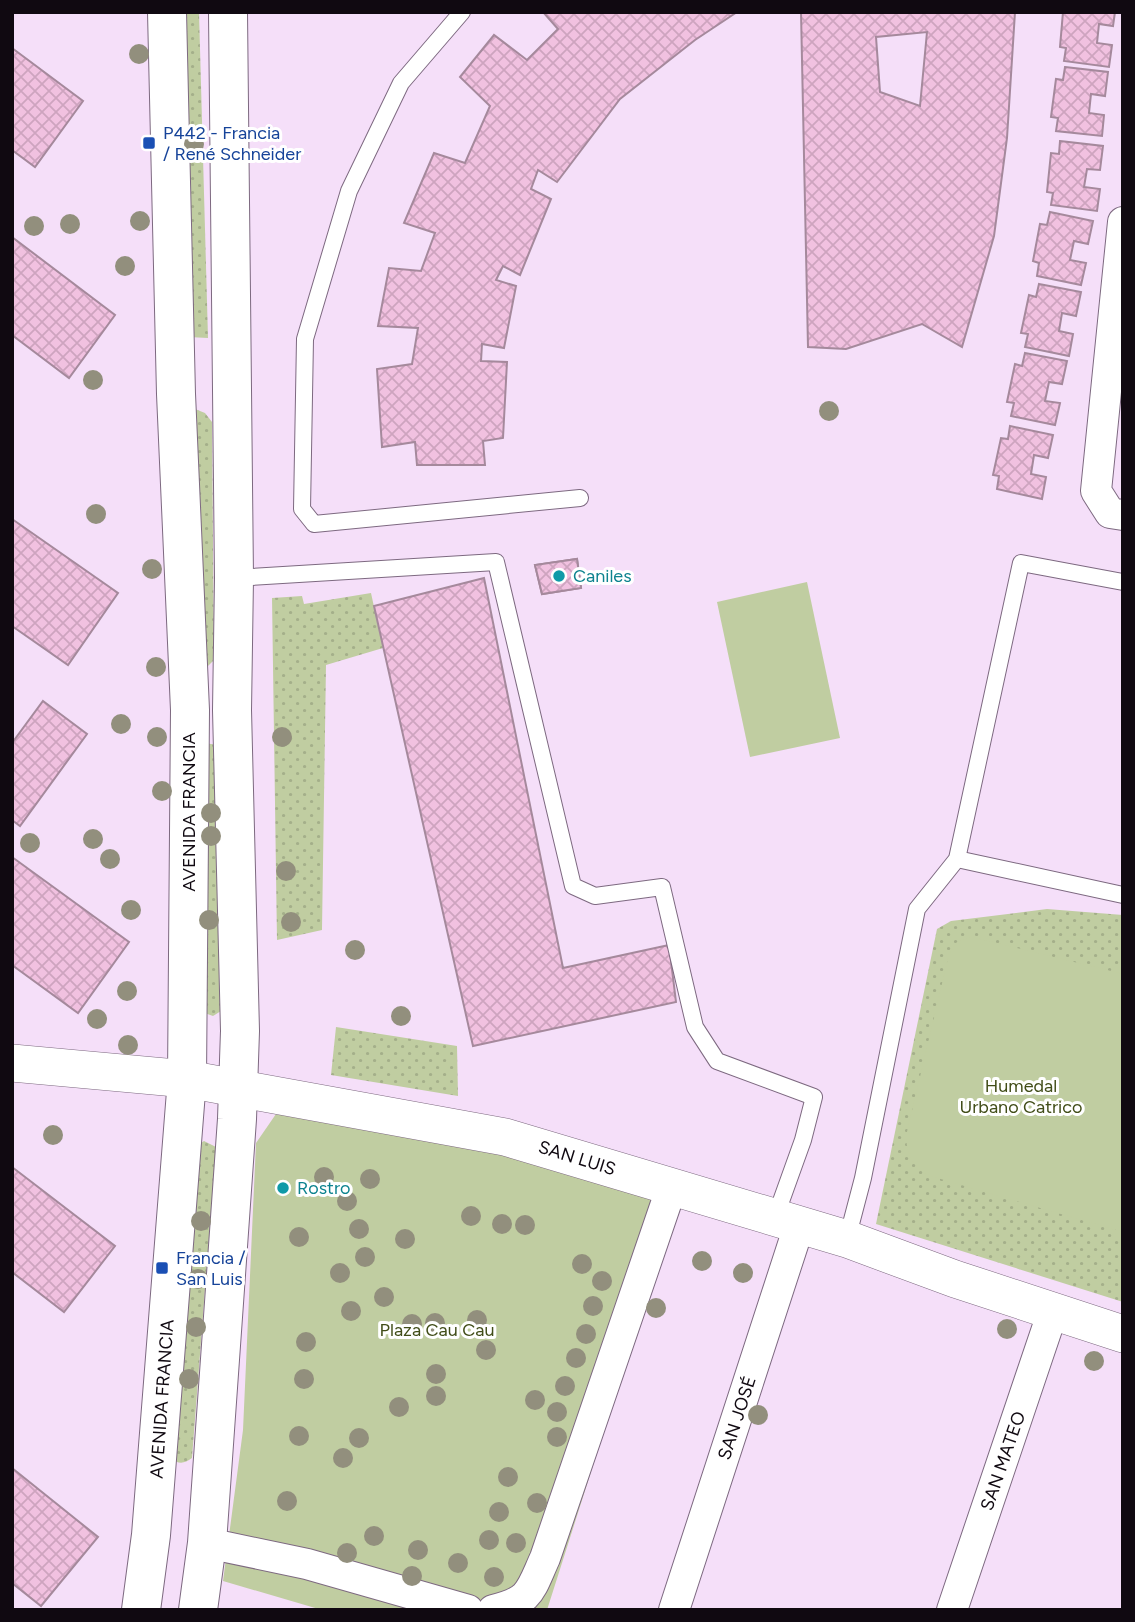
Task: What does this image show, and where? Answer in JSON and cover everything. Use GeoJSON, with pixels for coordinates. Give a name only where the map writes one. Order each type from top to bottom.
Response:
{"type":"FeatureCollection","features":[{"type":"Feature","properties":{"kind":"main road","name":"AVENIDA FRANCIA"},"geometry":{"type":"LineString","coordinates":[[141,1610],[151,1535],[187,1079],[190,710],[176,394],[167,12]]}},
{"type":"Feature","properties":{"kind":"main road"},"geometry":{"type":"LineString","coordinates":[[198,1610],[207,1543],[240,1031],[232,710],[234,578],[228,12]]}},
{"type":"Feature","properties":{"kind":"main road"},"geometry":{"type":"LineString","coordinates":[[176,394],[232,395]]}},
{"type":"Feature","properties":{"kind":"main road"},"geometry":{"type":"LineString","coordinates":[[190,710],[232,710]]}},
{"type":"Feature","properties":{"kind":"main road"},"geometry":{"type":"LineString","coordinates":[[151,1535],[207,1543]]}},
{"type":"Feature","properties":{"kind":"street"},"geometry":{"type":"LineString","coordinates":[[1123,222],[1096,491],[1110,513],[1123,515]]}},
{"type":"Feature","properties":{"kind":"street","name":"SAN LUIS"},"geometry":{"type":"LineString","coordinates":[[12,1063],[187,1079],[505,1137],[847,1239],[1123,1334]]}},
{"type":"Feature","properties":{"kind":"street"},"geometry":{"type":"LineString","coordinates":[[493,1610],[514,1605],[527,1595],[545,1558],[672,1186]]}},
{"type":"Feature","properties":{"kind":"street","name":"SAN JOSÉ"},"geometry":{"type":"LineString","coordinates":[[674,1610],[787,1222]]}},
{"type":"Feature","properties":{"kind":"street","name":"SAN MATEO"},"geometry":{"type":"LineString","coordinates":[[953,1610],[1053,1311]]}},
{"type":"Feature","properties":{"kind":"street"},"geometry":{"type":"LineString","coordinates":[[207,1543],[307,1564],[468,1610]]}},
{"type":"Feature","properties":{"kind":"lane"},"geometry":{"type":"LineString","coordinates":[[462,12],[401,83],[349,191],[305,339],[302,509],[314,524],[580,498]]}},
{"type":"Feature","properties":{"kind":"lane"},"geometry":{"type":"LineString","coordinates":[[234,578],[496,562],[573,886],[595,896],[662,887],[695,1027],[717,1061],[814,1097],[787,1222]]}},
{"type":"Feature","properties":{"kind":"lane"},"geometry":{"type":"LineString","coordinates":[[847,1239],[863,1178],[917,909],[957,859],[1021,562],[1123,582]]}},
{"type":"Feature","properties":{"kind":"lane"},"geometry":{"type":"LineString","coordinates":[[957,859],[1123,895]]}},
{"type":"Feature","properties":{"kind":"green space"},"geometry":{"type":"Polygon","coordinates":[[[180,12],[199,12],[208,338],[188,337],[180,12]]]}},
{"type":"Feature","properties":{"kind":"green space"},"geometry":{"type":"Polygon","coordinates":[[[195,409],[205,413],[212,422],[214,660],[208,666],[199,666],[195,409]]]}},
{"type":"Feature","properties":{"kind":"green space"},"geometry":{"type":"Polygon","coordinates":[[[807,582],[840,738],[750,757],[717,602],[807,582]]]}},
{"type":"Feature","properties":{"kind":"green space"},"geometry":{"type":"Polygon","coordinates":[[[371,593],[383,648],[326,665],[322,930],[277,940],[272,598],[302,596],[304,604],[371,593]]]}},
{"type":"Feature","properties":{"kind":"green space"},"geometry":{"type":"Polygon","coordinates":[[[197,742],[218,745],[221,1011],[213,1016],[199,1011],[197,742]]]}},
{"type":"Feature","properties":{"kind":"green space","name":"Humedal Urbano Catrico"},"geometry":{"type":"Polygon","coordinates":[[[1047,909],[1123,915],[1123,1302],[876,1224],[937,929],[951,921],[1047,909]]]}},
{"type":"Feature","properties":{"kind":"green space","name":"Humedal Urbano Catrico"},"geometry":{"type":"Polygon","coordinates":[[[972,937],[1123,974],[1123,1232],[927,1175],[911,1158],[906,1136],[949,954],[957,942],[972,937]]]}},
{"type":"Feature","properties":{"kind":"green space"},"geometry":{"type":"Polygon","coordinates":[[[336,1027],[457,1046],[458,1096],[331,1075],[336,1027]]]}},
{"type":"Feature","properties":{"kind":"green space","name":"Plaza Cau Cau"},"geometry":{"type":"Polygon","coordinates":[[[276,1114],[494,1146],[677,1202],[547,1610],[322,1610],[223,1581],[243,1430],[256,1143],[276,1114]]]}},
{"type":"Feature","properties":{"kind":"green space"},"geometry":{"type":"Polygon","coordinates":[[[204,1141],[216,1147],[192,1458],[179,1462],[171,1459],[193,1148],[204,1141]]]}},
{"type":"Feature","properties":{"kind":"building"},"geometry":{"type":"Polygon","coordinates":[[[543,12],[737,12],[695,40],[620,99],[557,182],[538,170],[531,189],[551,199],[520,275],[503,266],[496,280],[516,286],[504,348],[482,344],[481,361],[507,362],[503,438],[483,441],[485,465],[417,465],[415,442],[382,447],[377,369],[412,364],[418,328],[378,326],[389,268],[421,271],[435,233],[404,223],[434,153],[465,163],[490,106],[460,77],[494,35],[527,60],[558,29],[543,12]]]}},
{"type":"Feature","properties":{"kind":"building"},"geometry":{"type":"Polygon","coordinates":[[[801,12],[1015,12],[1007,138],[994,236],[962,347],[922,324],[846,349],[808,347],[801,12]],[[927,32],[876,37],[880,92],[920,106],[927,32]]]}},
{"type":"Feature","properties":{"kind":"building"},"geometry":{"type":"Polygon","coordinates":[[[1063,12],[1115,12],[1113,26],[1099,24],[1097,43],[1112,45],[1109,67],[1064,61],[1066,48],[1060,47],[1063,12]]]}},
{"type":"Feature","properties":{"kind":"building"},"geometry":{"type":"Polygon","coordinates":[[[12,48],[83,101],[35,167],[12,150],[12,48]]]}},
{"type":"Feature","properties":{"kind":"building"},"geometry":{"type":"Polygon","coordinates":[[[1065,67],[1108,72],[1105,96],[1091,94],[1089,113],[1104,115],[1102,136],[1056,131],[1058,118],[1051,117],[1056,79],[1063,80],[1065,67]]]}},
{"type":"Feature","properties":{"kind":"building"},"geometry":{"type":"Polygon","coordinates":[[[1060,141],[1103,146],[1100,170],[1087,169],[1084,187],[1100,189],[1097,211],[1051,205],[1053,193],[1047,192],[1051,153],[1059,154],[1060,141]]]}},
{"type":"Feature","properties":{"kind":"building"},"geometry":{"type":"Polygon","coordinates":[[[1050,212],[1093,221],[1088,244],[1074,241],[1070,260],[1086,263],[1081,285],[1037,276],[1039,263],[1033,261],[1040,224],[1047,225],[1050,212]]]}},
{"type":"Feature","properties":{"kind":"building"},"geometry":{"type":"Polygon","coordinates":[[[12,237],[115,315],[69,378],[12,335],[12,237]]]}},
{"type":"Feature","properties":{"kind":"building"},"geometry":{"type":"Polygon","coordinates":[[[1039,284],[1081,292],[1076,316],[1062,313],[1059,331],[1073,334],[1069,356],[1025,347],[1028,334],[1021,333],[1029,295],[1036,297],[1039,284]]]}},
{"type":"Feature","properties":{"kind":"building"},"geometry":{"type":"Polygon","coordinates":[[[1025,353],[1067,361],[1062,384],[1049,382],[1045,401],[1060,403],[1055,425],[1011,416],[1014,403],[1007,402],[1015,364],[1022,366],[1025,353]]]}},
{"type":"Feature","properties":{"kind":"building"},"geometry":{"type":"Polygon","coordinates":[[[1010,426],[1053,435],[1048,458],[1034,455],[1031,474],[1046,477],[1042,499],[997,489],[999,476],[993,475],[1001,438],[1008,439],[1010,426]]]}},
{"type":"Feature","properties":{"kind":"building"},"geometry":{"type":"Polygon","coordinates":[[[12,519],[118,593],[68,665],[12,626],[12,519]]]}},
{"type":"Feature","properties":{"kind":"building","name":"Caniles"},"geometry":{"type":"Polygon","coordinates":[[[577,559],[581,588],[542,594],[535,565],[577,559]]]}},
{"type":"Feature","properties":{"kind":"building","name":"Caniles"},"geometry":{"type":"Polygon","coordinates":[[[577,559],[581,588],[542,594],[535,565],[577,559]]]}},
{"type":"Feature","properties":{"kind":"building"},"geometry":{"type":"Polygon","coordinates":[[[484,578],[563,968],[669,945],[676,1002],[473,1046],[374,606],[484,578]]]}},
{"type":"Feature","properties":{"kind":"building"},"geometry":{"type":"Polygon","coordinates":[[[43,701],[87,734],[20,826],[12,820],[12,743],[43,701]]]}},
{"type":"Feature","properties":{"kind":"building"},"geometry":{"type":"Polygon","coordinates":[[[12,857],[129,942],[78,1013],[12,965],[12,857]]]}},
{"type":"Feature","properties":{"kind":"building"},"geometry":{"type":"Polygon","coordinates":[[[12,1167],[115,1246],[64,1312],[12,1272],[12,1167]]]}},
{"type":"Feature","properties":{"kind":"building"},"geometry":{"type":"Polygon","coordinates":[[[12,1468],[98,1537],[41,1606],[12,1583],[12,1468]]]}},
{"type":"Feature","properties":{"kind":"place","name":"P442 - Francia / René Schneider"},"geometry":{"type":"Point","coordinates":[149,143]}},
{"type":"Feature","properties":{"kind":"place","name":"Caniles"},"geometry":{"type":"Point","coordinates":[559,576]}},
{"type":"Feature","properties":{"kind":"place","name":"Rostro"},"geometry":{"type":"Point","coordinates":[283,1188]}},
{"type":"Feature","properties":{"kind":"place","name":"Francia / San Luis"},"geometry":{"type":"Point","coordinates":[162,1268]}}]}
